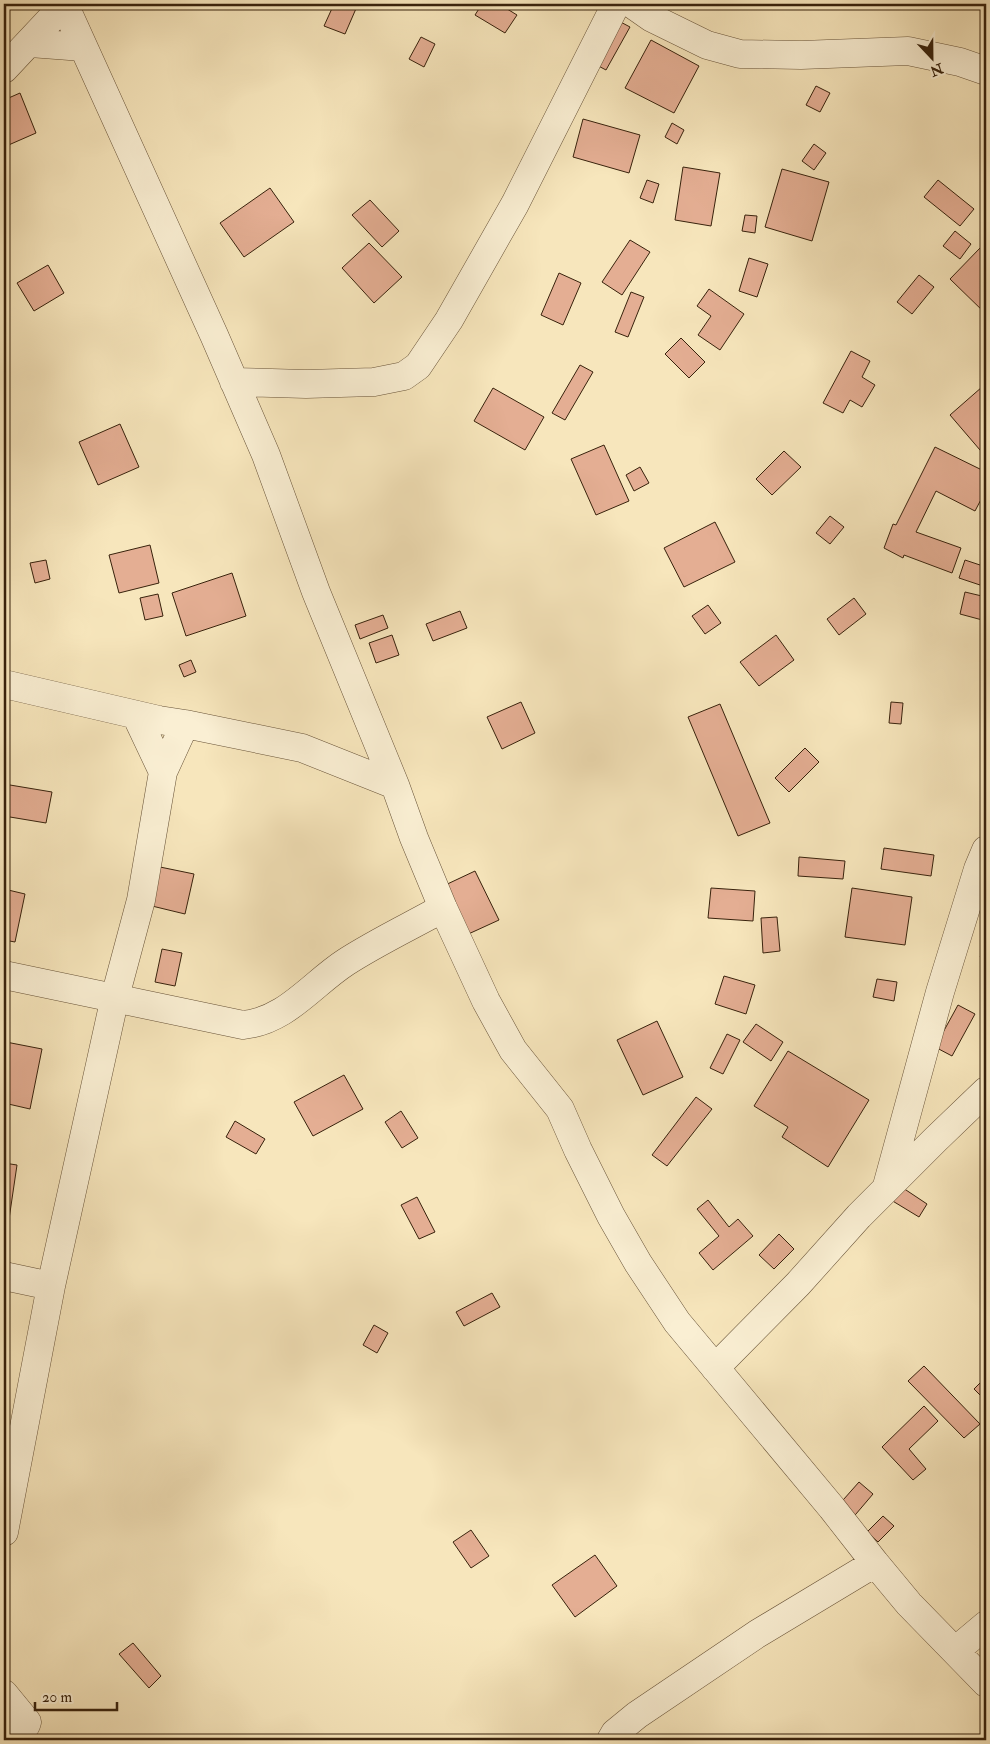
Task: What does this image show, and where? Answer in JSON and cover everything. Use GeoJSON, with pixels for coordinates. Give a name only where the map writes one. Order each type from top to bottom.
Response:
{"type":"FeatureCollection","features":[{"type":"Feature","properties":{"kind":"street"},"geometry":{"type":"LineString","coordinates":[[4,69],[64,4],[266,455],[316,592],[396,785],[414,838],[443,908],[486,1001],[513,1050],[560,1109],[578,1150],[638,1263],[677,1322],[832,1508],[909,1604],[986,1683]]}},
{"type":"Feature","properties":{"kind":"street"},"geometry":{"type":"LineString","coordinates":[[234,382],[306,384],[374,382],[404,376],[418,366],[449,320],[515,204],[616,4]]}},
{"type":"Feature","properties":{"kind":"street"},"geometry":{"type":"LineString","coordinates":[[632,4],[652,18],[708,45],[740,54],[801,55],[908,51],[960,62],[986,71]]}},
{"type":"Feature","properties":{"kind":"street"},"geometry":{"type":"LineString","coordinates":[[30,42],[84,47]]}},
{"type":"Feature","properties":{"kind":"street"},"geometry":{"type":"LineString","coordinates":[[4,684],[136,715],[302,748],[396,785]]}},
{"type":"Feature","properties":{"kind":"street"},"geometry":{"type":"LineString","coordinates":[[136,715],[164,772]]}},
{"type":"Feature","properties":{"kind":"street"},"geometry":{"type":"LineString","coordinates":[[4,1532],[50,1286],[115,997],[141,900],[164,772],[186,724]]}},
{"type":"Feature","properties":{"kind":"street"},"geometry":{"type":"LineString","coordinates":[[886,1189],[940,992],[978,868],[986,850]]}},
{"type":"Feature","properties":{"kind":"street"},"geometry":{"type":"LineString","coordinates":[[4,975],[243,1025],[256,1024],[279,1015],[345,963],[443,908]]}},
{"type":"Feature","properties":{"kind":"street"},"geometry":{"type":"LineString","coordinates":[[715,1368],[798,1284],[859,1216],[986,1092]]}},
{"type":"Feature","properties":{"kind":"street"},"geometry":{"type":"LineString","coordinates":[[4,1276],[50,1286]]}},
{"type":"Feature","properties":{"kind":"street"},"geometry":{"type":"LineString","coordinates":[[611,1740],[615,1733],[638,1715],[757,1634],[875,1563]]}},
{"type":"Feature","properties":{"kind":"street"},"geometry":{"type":"LineString","coordinates":[[955,1652],[986,1625]]}},
{"type":"Feature","properties":{"kind":"street"},"geometry":{"type":"LineString","coordinates":[[4,1694],[27,1722],[26,1725],[7,1740]]}},
{"type":"Feature","properties":{"kind":"building"},"geometry":{"type":"Polygon","coordinates":[[[334,4],[358,4],[345,34],[324,26],[334,4]]]}},
{"type":"Feature","properties":{"kind":"building"},"geometry":{"type":"Polygon","coordinates":[[[482,4],[499,4],[517,15],[505,33],[475,15],[482,4]]]}},
{"type":"Feature","properties":{"kind":"building"},"geometry":{"type":"Polygon","coordinates":[[[615,19],[630,27],[606,70],[591,62],[615,19]]]}},
{"type":"Feature","properties":{"kind":"building"},"geometry":{"type":"Polygon","coordinates":[[[421,37],[435,44],[424,67],[409,59],[421,37]]]}},
{"type":"Feature","properties":{"kind":"building"},"geometry":{"type":"Polygon","coordinates":[[[651,40],[699,66],[674,113],[625,88],[651,40]]]}},
{"type":"Feature","properties":{"kind":"building"},"geometry":{"type":"Polygon","coordinates":[[[816,86],[830,93],[820,112],[806,105],[816,86]]]}},
{"type":"Feature","properties":{"kind":"building"},"geometry":{"type":"Polygon","coordinates":[[[20,93],[36,133],[4,147],[4,100],[20,93]]]}},
{"type":"Feature","properties":{"kind":"building"},"geometry":{"type":"Polygon","coordinates":[[[583,119],[640,135],[629,173],[573,157],[583,119]]]}},
{"type":"Feature","properties":{"kind":"building"},"geometry":{"type":"Polygon","coordinates":[[[672,123],[684,130],[677,144],[665,137],[672,123]]]}},
{"type":"Feature","properties":{"kind":"building"},"geometry":{"type":"Polygon","coordinates":[[[814,144],[826,153],[814,170],[802,161],[814,144]]]}},
{"type":"Feature","properties":{"kind":"building"},"geometry":{"type":"Polygon","coordinates":[[[683,167],[720,173],[711,226],[675,220],[683,167]]]}},
{"type":"Feature","properties":{"kind":"building"},"geometry":{"type":"Polygon","coordinates":[[[782,169],[829,182],[812,241],[765,227],[782,169]]]}},
{"type":"Feature","properties":{"kind":"building"},"geometry":{"type":"Polygon","coordinates":[[[647,180],[659,184],[653,203],[640,198],[647,180]]]}},
{"type":"Feature","properties":{"kind":"building"},"geometry":{"type":"Polygon","coordinates":[[[938,180],[974,209],[960,226],[924,197],[938,180]]]}},
{"type":"Feature","properties":{"kind":"building"},"geometry":{"type":"Polygon","coordinates":[[[270,188],[294,222],[244,257],[220,223],[270,188]]]}},
{"type":"Feature","properties":{"kind":"building"},"geometry":{"type":"Polygon","coordinates":[[[370,200],[399,231],[382,247],[352,215],[370,200]]]}},
{"type":"Feature","properties":{"kind":"building"},"geometry":{"type":"Polygon","coordinates":[[[745,215],[757,216],[755,233],[742,231],[745,215]]]}},
{"type":"Feature","properties":{"kind":"building"},"geometry":{"type":"Polygon","coordinates":[[[955,231],[971,244],[960,259],[943,246],[955,231]]]}},
{"type":"Feature","properties":{"kind":"building"},"geometry":{"type":"Polygon","coordinates":[[[630,240],[650,252],[622,295],[602,282],[630,240]]]}},
{"type":"Feature","properties":{"kind":"building"},"geometry":{"type":"Polygon","coordinates":[[[369,243],[402,277],[374,303],[342,268],[369,243]]]}},
{"type":"Feature","properties":{"kind":"building"},"geometry":{"type":"Polygon","coordinates":[[[981,247],[986,252],[986,314],[950,279],[981,247]]]}},
{"type":"Feature","properties":{"kind":"building"},"geometry":{"type":"Polygon","coordinates":[[[749,258],[768,264],[757,297],[739,291],[749,258]]]}},
{"type":"Feature","properties":{"kind":"building"},"geometry":{"type":"Polygon","coordinates":[[[48,265],[64,293],[34,311],[17,283],[48,265]]]}},
{"type":"Feature","properties":{"kind":"building"},"geometry":{"type":"Polygon","coordinates":[[[559,273],[581,283],[563,325],[541,315],[559,273]]]}},
{"type":"Feature","properties":{"kind":"building"},"geometry":{"type":"Polygon","coordinates":[[[919,275],[934,287],[912,314],[897,302],[919,275]]]}},
{"type":"Feature","properties":{"kind":"building"},"geometry":{"type":"Polygon","coordinates":[[[709,289],[744,314],[720,350],[698,335],[711,316],[697,306],[709,289]]]}},
{"type":"Feature","properties":{"kind":"building"},"geometry":{"type":"Polygon","coordinates":[[[631,292],[644,297],[628,337],[615,332],[631,292]]]}},
{"type":"Feature","properties":{"kind":"building"},"geometry":{"type":"Polygon","coordinates":[[[681,338],[705,362],[689,378],[665,354],[681,338]]]}},
{"type":"Feature","properties":{"kind":"building"},"geometry":{"type":"Polygon","coordinates":[[[851,351],[870,361],[862,377],[875,385],[862,407],[850,400],[843,413],[823,403],[851,351]]]}},
{"type":"Feature","properties":{"kind":"building"},"geometry":{"type":"Polygon","coordinates":[[[580,365],[593,372],[565,420],[552,413],[580,365]]]}},
{"type":"Feature","properties":{"kind":"building"},"geometry":{"type":"Polygon","coordinates":[[[982,387],[986,391],[986,457],[950,415],[982,387]]]}},
{"type":"Feature","properties":{"kind":"building"},"geometry":{"type":"Polygon","coordinates":[[[493,388],[544,417],[525,450],[474,421],[493,388]]]}},
{"type":"Feature","properties":{"kind":"building"},"geometry":{"type":"Polygon","coordinates":[[[120,424],[139,467],[98,485],[79,442],[120,424]]]}},
{"type":"Feature","properties":{"kind":"building"},"geometry":{"type":"Polygon","coordinates":[[[604,445],[629,501],[596,515],[571,459],[604,445]]]}},
{"type":"Feature","properties":{"kind":"building"},"geometry":{"type":"Polygon","coordinates":[[[935,447],[986,472],[986,490],[975,511],[936,491],[916,532],[961,548],[952,573],[904,555],[903,558],[884,548],[893,524],[896,525],[935,447]]]}},
{"type":"Feature","properties":{"kind":"building"},"geometry":{"type":"Polygon","coordinates":[[[784,451],[801,467],[772,495],[756,479],[784,451]]]}},
{"type":"Feature","properties":{"kind":"building"},"geometry":{"type":"Polygon","coordinates":[[[640,467],[649,483],[634,491],[626,475],[640,467]]]}},
{"type":"Feature","properties":{"kind":"building"},"geometry":{"type":"Polygon","coordinates":[[[830,516],[844,527],[830,544],[816,533],[830,516]]]}},
{"type":"Feature","properties":{"kind":"building"},"geometry":{"type":"Polygon","coordinates":[[[715,522],[735,562],[684,587],[664,548],[715,522]]]}},
{"type":"Feature","properties":{"kind":"building"},"geometry":{"type":"Polygon","coordinates":[[[150,545],[159,583],[119,593],[109,555],[150,545]]]}},
{"type":"Feature","properties":{"kind":"building"},"geometry":{"type":"Polygon","coordinates":[[[46,560],[50,579],[35,583],[30,563],[46,560]]]}},
{"type":"Feature","properties":{"kind":"building"},"geometry":{"type":"Polygon","coordinates":[[[965,560],[986,567],[986,587],[959,578],[965,560]]]}},
{"type":"Feature","properties":{"kind":"building"},"geometry":{"type":"Polygon","coordinates":[[[232,573],[246,616],[186,636],[172,593],[232,573]]]}},
{"type":"Feature","properties":{"kind":"building"},"geometry":{"type":"Polygon","coordinates":[[[965,592],[986,597],[986,621],[960,614],[965,592]]]}},
{"type":"Feature","properties":{"kind":"building"},"geometry":{"type":"Polygon","coordinates":[[[158,594],[163,616],[145,620],[140,598],[158,594]]]}},
{"type":"Feature","properties":{"kind":"building"},"geometry":{"type":"Polygon","coordinates":[[[854,598],[866,614],[839,635],[827,619],[854,598]]]}},
{"type":"Feature","properties":{"kind":"building"},"geometry":{"type":"Polygon","coordinates":[[[708,605],[721,623],[705,634],[692,616],[708,605]]]}},
{"type":"Feature","properties":{"kind":"building"},"geometry":{"type":"Polygon","coordinates":[[[460,611],[467,628],[433,641],[426,624],[460,611]]]}},
{"type":"Feature","properties":{"kind":"building"},"geometry":{"type":"Polygon","coordinates":[[[383,615],[388,628],[360,639],[355,625],[383,615]]]}},
{"type":"Feature","properties":{"kind":"building"},"geometry":{"type":"Polygon","coordinates":[[[392,635],[399,655],[376,663],[369,643],[392,635]]]}},
{"type":"Feature","properties":{"kind":"building"},"geometry":{"type":"Polygon","coordinates":[[[776,635],[794,660],[759,686],[740,662],[776,635]]]}},
{"type":"Feature","properties":{"kind":"building"},"geometry":{"type":"Polygon","coordinates":[[[191,660],[196,672],[184,677],[179,665],[191,660]]]}},
{"type":"Feature","properties":{"kind":"building"},"geometry":{"type":"Polygon","coordinates":[[[521,702],[535,733],[502,749],[487,717],[521,702]]]}},
{"type":"Feature","properties":{"kind":"building"},"geometry":{"type":"Polygon","coordinates":[[[891,702],[903,703],[901,724],[889,723],[891,702]]]}},
{"type":"Feature","properties":{"kind":"building"},"geometry":{"type":"Polygon","coordinates":[[[720,704],[770,823],[738,836],[688,717],[720,704]]]}},
{"type":"Feature","properties":{"kind":"building"},"geometry":{"type":"Polygon","coordinates":[[[805,748],[819,762],[789,792],[775,778],[805,748]]]}},
{"type":"Feature","properties":{"kind":"building"},"geometry":{"type":"Polygon","coordinates":[[[4,784],[52,792],[46,823],[4,816],[4,784]]]}},
{"type":"Feature","properties":{"kind":"building"},"geometry":{"type":"Polygon","coordinates":[[[884,848],[934,855],[931,876],[881,869],[884,848]]]}},
{"type":"Feature","properties":{"kind":"building"},"geometry":{"type":"Polygon","coordinates":[[[799,857],[845,861],[843,879],[798,876],[799,857]]]}},
{"type":"Feature","properties":{"kind":"building"},"geometry":{"type":"Polygon","coordinates":[[[160,867],[194,874],[185,914],[152,906],[160,867]]]}},
{"type":"Feature","properties":{"kind":"building"},"geometry":{"type":"Polygon","coordinates":[[[475,871],[499,920],[464,936],[441,887],[475,871]]]}},
{"type":"Feature","properties":{"kind":"building"},"geometry":{"type":"Polygon","coordinates":[[[711,888],[755,891],[753,921],[708,918],[711,888]]]}},
{"type":"Feature","properties":{"kind":"building"},"geometry":{"type":"Polygon","coordinates":[[[852,888],[912,897],[905,945],[845,937],[852,888]]]}},
{"type":"Feature","properties":{"kind":"building"},"geometry":{"type":"Polygon","coordinates":[[[4,889],[25,894],[15,942],[4,940],[4,889]]]}},
{"type":"Feature","properties":{"kind":"building"},"geometry":{"type":"Polygon","coordinates":[[[777,917],[780,951],[763,953],[761,918],[777,917]]]}},
{"type":"Feature","properties":{"kind":"building"},"geometry":{"type":"Polygon","coordinates":[[[162,949],[182,953],[175,986],[155,982],[162,949]]]}},
{"type":"Feature","properties":{"kind":"building"},"geometry":{"type":"Polygon","coordinates":[[[986,949],[986,962],[980,957],[986,949]]]}},
{"type":"Feature","properties":{"kind":"building"},"geometry":{"type":"Polygon","coordinates":[[[724,976],[755,985],[746,1014],[715,1004],[724,976]]]}},
{"type":"Feature","properties":{"kind":"building"},"geometry":{"type":"Polygon","coordinates":[[[877,979],[897,982],[894,1001],[873,997],[877,979]]]}},
{"type":"Feature","properties":{"kind":"building"},"geometry":{"type":"Polygon","coordinates":[[[958,1005],[975,1014],[952,1056],[935,1047],[958,1005]]]}},
{"type":"Feature","properties":{"kind":"building"},"geometry":{"type":"Polygon","coordinates":[[[657,1021],[683,1077],[643,1095],[617,1040],[657,1021]]]}},
{"type":"Feature","properties":{"kind":"building"},"geometry":{"type":"Polygon","coordinates":[[[756,1024],[783,1042],[771,1061],[743,1042],[756,1024]]]}},
{"type":"Feature","properties":{"kind":"building"},"geometry":{"type":"Polygon","coordinates":[[[727,1034],[740,1040],[723,1074],[710,1068],[727,1034]]]}},
{"type":"Feature","properties":{"kind":"building"},"geometry":{"type":"Polygon","coordinates":[[[6,1042],[42,1049],[30,1109],[4,1103],[4,1053],[6,1042]]]}},
{"type":"Feature","properties":{"kind":"building"},"geometry":{"type":"Polygon","coordinates":[[[788,1051],[869,1100],[828,1167],[782,1137],[788,1127],[754,1106],[788,1051]]]}},
{"type":"Feature","properties":{"kind":"building"},"geometry":{"type":"Polygon","coordinates":[[[344,1075],[363,1109],[313,1136],[294,1102],[344,1075]]]}},
{"type":"Feature","properties":{"kind":"building"},"geometry":{"type":"Polygon","coordinates":[[[696,1097],[712,1109],[667,1166],[652,1155],[696,1097]]]}},
{"type":"Feature","properties":{"kind":"building"},"geometry":{"type":"Polygon","coordinates":[[[401,1111],[418,1138],[402,1148],[385,1122],[401,1111]]]}},
{"type":"Feature","properties":{"kind":"building"},"geometry":{"type":"Polygon","coordinates":[[[235,1121],[265,1139],[256,1154],[226,1137],[235,1121]]]}},
{"type":"Feature","properties":{"kind":"building"},"geometry":{"type":"Polygon","coordinates":[[[4,1163],[17,1165],[8,1226],[4,1226],[4,1163]]]}},
{"type":"Feature","properties":{"kind":"building"},"geometry":{"type":"Polygon","coordinates":[[[900,1186],[927,1204],[919,1217],[891,1200],[900,1186]]]}},
{"type":"Feature","properties":{"kind":"building"},"geometry":{"type":"Polygon","coordinates":[[[417,1197],[435,1232],[419,1239],[401,1205],[417,1197]]]}},
{"type":"Feature","properties":{"kind":"building"},"geometry":{"type":"Polygon","coordinates":[[[708,1200],[729,1227],[738,1219],[753,1236],[713,1270],[699,1253],[719,1236],[697,1209],[708,1200]]]}},
{"type":"Feature","properties":{"kind":"building"},"geometry":{"type":"Polygon","coordinates":[[[779,1234],[794,1249],[774,1269],[759,1255],[779,1234]]]}},
{"type":"Feature","properties":{"kind":"building"},"geometry":{"type":"Polygon","coordinates":[[[492,1293],[500,1307],[464,1326],[456,1312],[492,1293]]]}},
{"type":"Feature","properties":{"kind":"building"},"geometry":{"type":"Polygon","coordinates":[[[374,1325],[388,1333],[377,1353],[363,1345],[374,1325]]]}},
{"type":"Feature","properties":{"kind":"building"},"geometry":{"type":"Polygon","coordinates":[[[924,1366],[980,1424],[964,1438],[908,1381],[924,1366]]]}},
{"type":"Feature","properties":{"kind":"building"},"geometry":{"type":"Polygon","coordinates":[[[986,1377],[986,1401],[974,1389],[986,1377]]]}},
{"type":"Feature","properties":{"kind":"building"},"geometry":{"type":"Polygon","coordinates":[[[924,1406],[938,1421],[909,1449],[926,1469],[913,1480],[882,1447],[924,1406]]]}},
{"type":"Feature","properties":{"kind":"building"},"geometry":{"type":"Polygon","coordinates":[[[859,1482],[873,1494],[850,1521],[836,1508],[859,1482]]]}},
{"type":"Feature","properties":{"kind":"building"},"geometry":{"type":"Polygon","coordinates":[[[883,1516],[894,1526],[878,1542],[867,1532],[883,1516]]]}},
{"type":"Feature","properties":{"kind":"building"},"geometry":{"type":"Polygon","coordinates":[[[471,1530],[489,1556],[471,1568],[453,1542],[471,1530]]]}},
{"type":"Feature","properties":{"kind":"building"},"geometry":{"type":"Polygon","coordinates":[[[595,1555],[617,1586],[575,1617],[552,1585],[595,1555]]]}},
{"type":"Feature","properties":{"kind":"building"},"geometry":{"type":"Polygon","coordinates":[[[133,1643],[161,1676],[149,1688],[119,1654],[133,1643]]]}}]}
